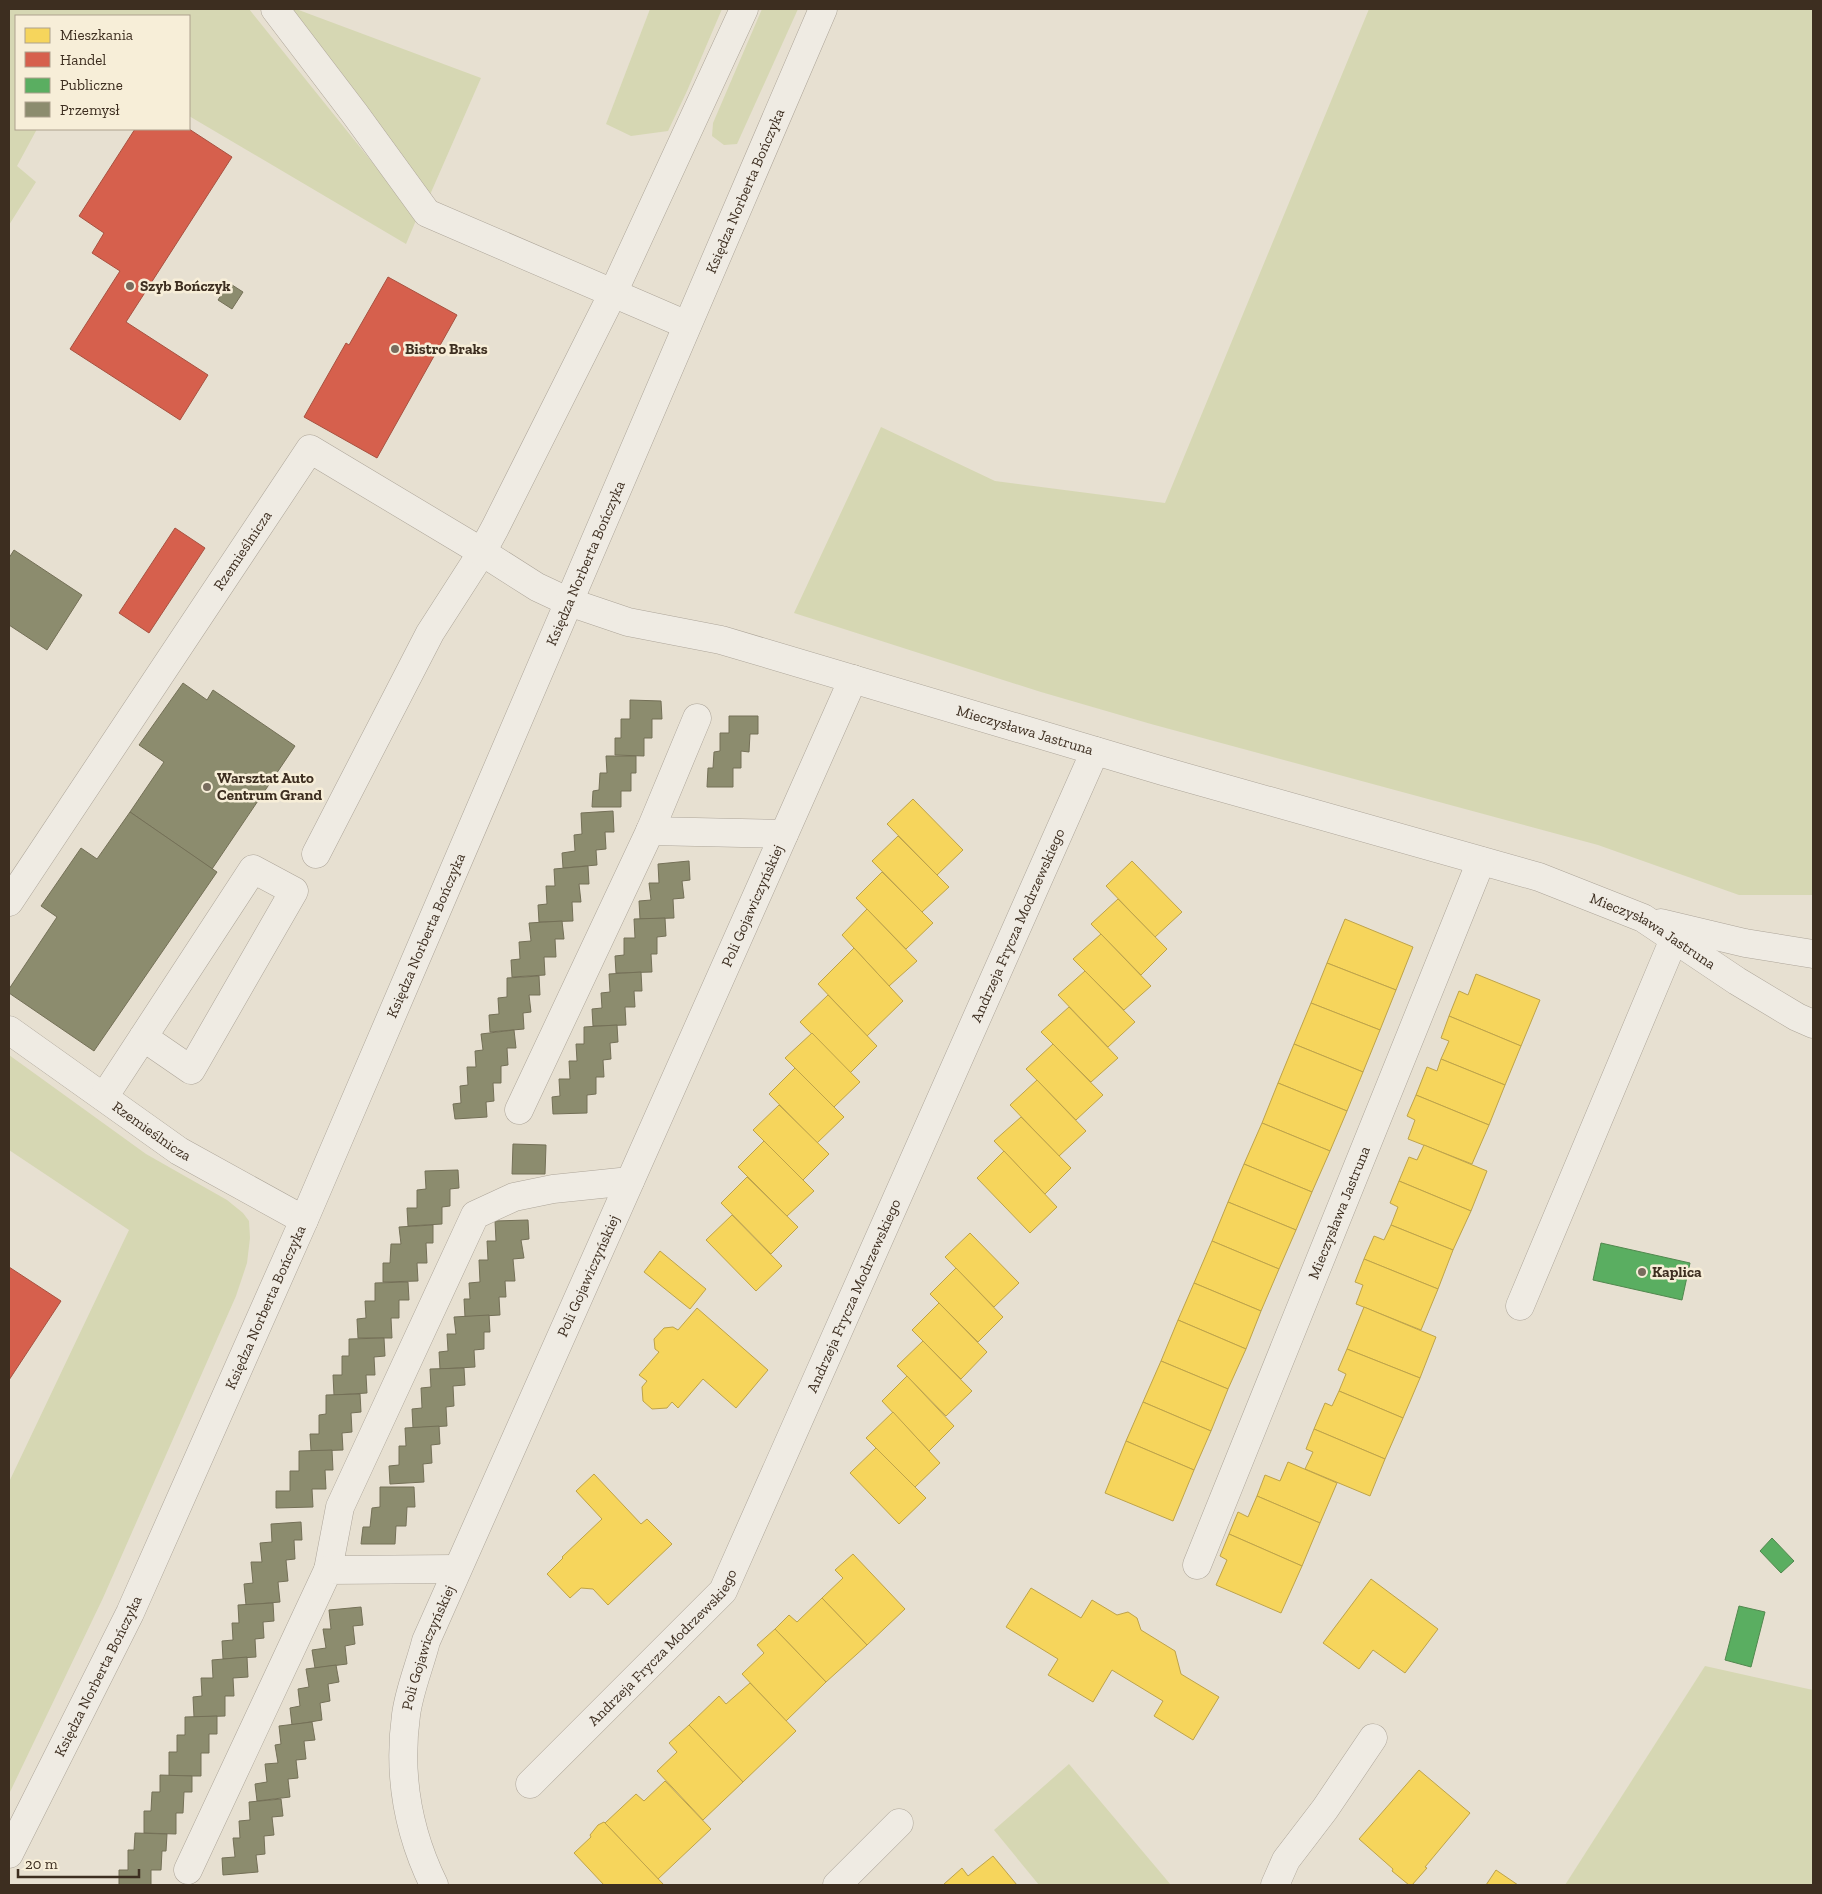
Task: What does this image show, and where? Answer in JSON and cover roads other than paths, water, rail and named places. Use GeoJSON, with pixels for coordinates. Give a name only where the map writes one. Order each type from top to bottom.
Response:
{"type":"FeatureCollection","features":[{"type":"Feature","properties":{"kind":"street"},"geometry":{"type":"LineString","coordinates":[[275,9],[427,213],[687,325]]}},
{"type":"Feature","properties":{"kind":"street"},"geometry":{"type":"LineString","coordinates":[[316,854],[430,633],[482,552],[613,293],[744,9]]}},
{"type":"Feature","properties":{"kind":"street","name":"Księdza Norberta Bończyka"},"geometry":{"type":"LineString","coordinates":[[9,1854],[130,1612],[304,1220],[822,9]]}},
{"type":"Feature","properties":{"kind":"street","name":"Rzemieślnicza"},"geometry":{"type":"LineString","coordinates":[[9,902],[310,449],[482,552],[537,588],[569,602]]}},
{"type":"Feature","properties":{"kind":"street","name":"Mieczysława Jastruna"},"geometry":{"type":"LineString","coordinates":[[569,602],[628,622],[721,640],[1095,751],[1539,877],[1643,918],[1745,985],[1813,1024]]}},
{"type":"Feature","properties":{"kind":"street","name":"Poli Gojawiczyńskiej"},"geometry":{"type":"LineString","coordinates":[[434,1885],[416,1843],[406,1800],[404,1756],[406,1714],[426,1642],[853,679]]}},
{"type":"Feature","properties":{"kind":"street"},"geometry":{"type":"LineString","coordinates":[[519,1110],[650,831],[697,718]]}},
{"type":"Feature","properties":{"kind":"street","name":"Andrzeja Frycza Modrzewskiego"},"geometry":{"type":"LineString","coordinates":[[530,1784],[723,1591],[1095,751]]}},
{"type":"Feature","properties":{"kind":"street"},"geometry":{"type":"LineString","coordinates":[[650,831],[784,834]]}},
{"type":"Feature","properties":{"kind":"street","name":"Mieczysława Jastruna"},"geometry":{"type":"LineString","coordinates":[[1197,1565],[1481,861]]}},
{"type":"Feature","properties":{"kind":"street"},"geometry":{"type":"LineString","coordinates":[[104,1098],[143,1037],[253,869],[294,891],[192,1070],[143,1037]]}},
{"type":"Feature","properties":{"kind":"street"},"geometry":{"type":"LineString","coordinates":[[1643,918],[1746,943],[1813,954]]}},
{"type":"Feature","properties":{"kind":"street"},"geometry":{"type":"LineString","coordinates":[[1520,1306],[1674,939]]}},
{"type":"Feature","properties":{"kind":"street","name":"Rzemieślnicza"},"geometry":{"type":"LineString","coordinates":[[9,1030],[179,1151],[304,1220]]}},
{"type":"Feature","properties":{"kind":"street"},"geometry":{"type":"LineString","coordinates":[[188,1870],[328,1570],[340,1507],[474,1215],[514,1197],[552,1189],[630,1180]]}},
{"type":"Feature","properties":{"kind":"street"},"geometry":{"type":"LineString","coordinates":[[328,1570],[458,1569]]}},
{"type":"Feature","properties":{"kind":"street"},"geometry":{"type":"LineString","coordinates":[[1275,1885],[1286,1860],[1325,1809],[1373,1738]]}},
{"type":"Feature","properties":{"kind":"street"},"geometry":{"type":"LineString","coordinates":[[837,1885],[899,1823]]}},
{"type":"Feature","properties":{"kind":"place","name":"Szyb Bończyk"},"geometry":{"type":"Point","coordinates":[130,286]}},
{"type":"Feature","properties":{"kind":"place","name":"Bistro Braks"},"geometry":{"type":"Point","coordinates":[395,349]}},
{"type":"Feature","properties":{"kind":"place","name":"Warsztat Auto Centrum Grand"},"geometry":{"type":"Point","coordinates":[207,787]}},
{"type":"Feature","properties":{"kind":"place","name":"Kaplica"},"geometry":{"type":"Point","coordinates":[1642,1272]}}]}
